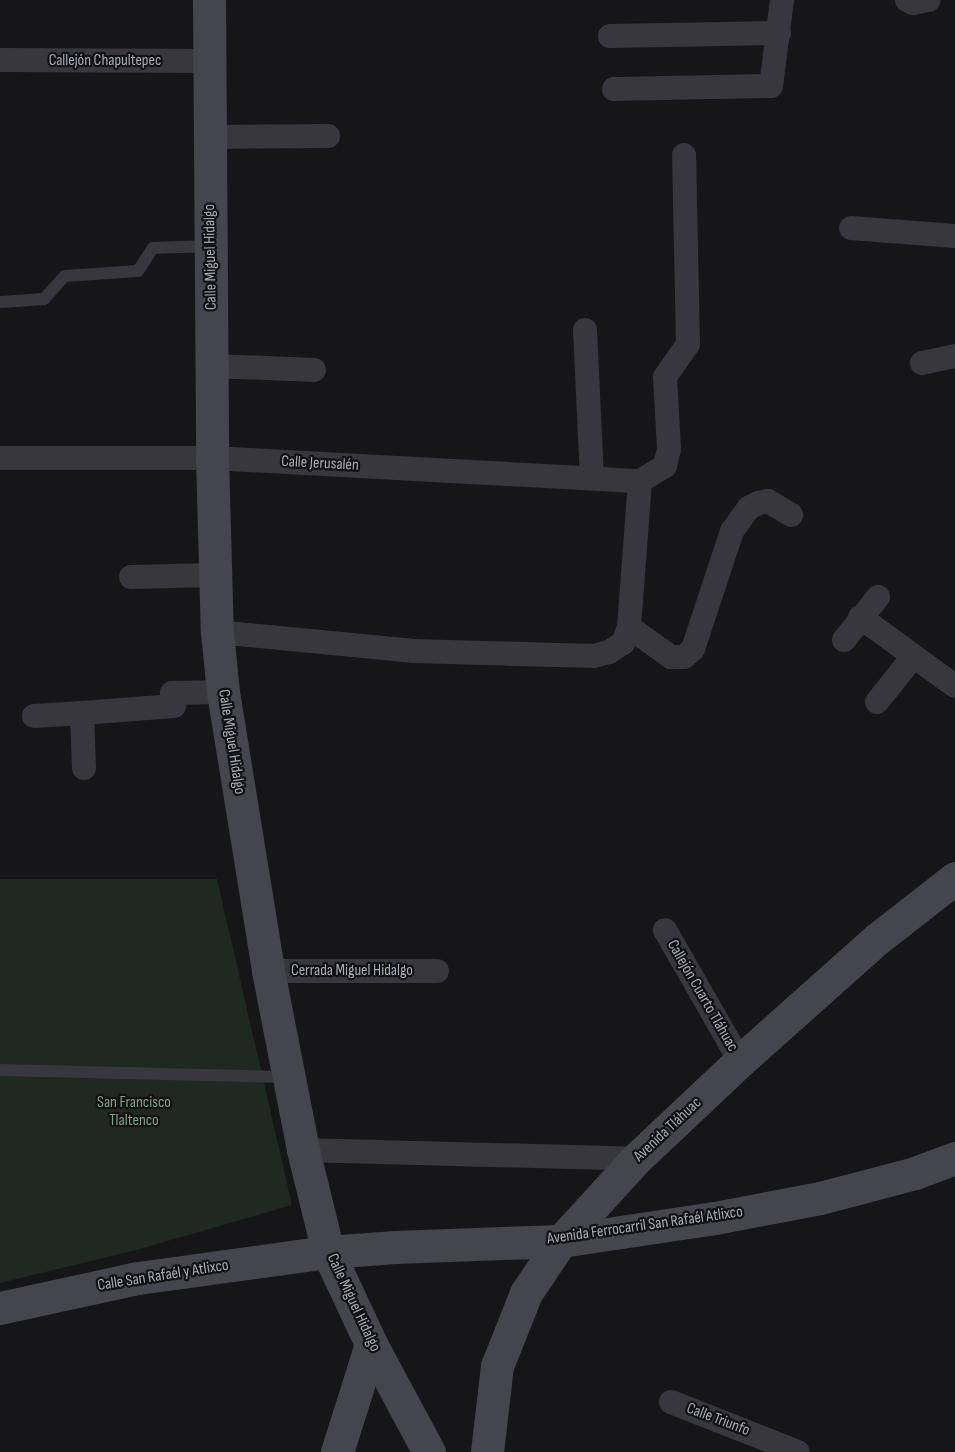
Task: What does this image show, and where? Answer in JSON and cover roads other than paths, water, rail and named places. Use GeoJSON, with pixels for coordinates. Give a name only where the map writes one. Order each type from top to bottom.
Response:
{"type":"FeatureCollection","features":[{"type":"Feature","properties":{"kind":"street","name":"Calle Miguel Hidalgo"},"geometry":{"type":"LineString","coordinates":[[209,0],[212,458],[217,632],[223,692],[268,971],[303,1150],[328,1252],[372,1344],[429,1452]]}},
{"type":"Feature","properties":{"kind":"street"},"geometry":{"type":"LineString","coordinates":[[614,89],[771,86],[783,0]]}},
{"type":"Feature","properties":{"kind":"street"},"geometry":{"type":"LineString","coordinates":[[610,36],[779,33]]}},
{"type":"Feature","properties":{"kind":"street","name":"Callejón Chapultepec"},"geometry":{"type":"LineString","coordinates":[[0,60],[209,61]]}},
{"type":"Feature","properties":{"kind":"street"},"geometry":{"type":"LineString","coordinates":[[210,137],[328,136]]}},
{"type":"Feature","properties":{"kind":"street"},"geometry":{"type":"LineString","coordinates":[[217,632],[414,651],[594,656],[609,652],[624,643],[629,627],[640,481],[665,466],[669,449],[665,377],[688,344],[684,155]]}},
{"type":"Feature","properties":{"kind":"street"},"geometry":{"type":"LineString","coordinates":[[851,228],[955,236]]}},
{"type":"Feature","properties":{"kind":"street"},"geometry":{"type":"LineString","coordinates":[[585,330],[592,478]]}},
{"type":"Feature","properties":{"kind":"street"},"geometry":{"type":"LineString","coordinates":[[922,363],[955,356]]}},
{"type":"Feature","properties":{"kind":"street"},"geometry":{"type":"LineString","coordinates":[[212,366],[314,370]]}},
{"type":"Feature","properties":{"kind":"street","name":"Calle Jerusalén"},"geometry":{"type":"LineString","coordinates":[[0,458],[212,458],[640,481]]}},
{"type":"Feature","properties":{"kind":"street"},"geometry":{"type":"LineString","coordinates":[[629,627],[671,657],[684,657],[693,649],[732,531],[749,508],[758,502],[768,501],[791,515]]}},
{"type":"Feature","properties":{"kind":"street"},"geometry":{"type":"LineString","coordinates":[[130,577],[215,575]]}},
{"type":"Feature","properties":{"kind":"street"},"geometry":{"type":"LineString","coordinates":[[844,640],[878,597]]}},
{"type":"Feature","properties":{"kind":"street"},"geometry":{"type":"LineString","coordinates":[[860,617],[912,658],[955,686]]}},
{"type":"Feature","properties":{"kind":"street"},"geometry":{"type":"LineString","coordinates":[[878,702],[912,658]]}},
{"type":"Feature","properties":{"kind":"street"},"geometry":{"type":"LineString","coordinates":[[34,716],[174,706],[172,693],[223,692]]}},
{"type":"Feature","properties":{"kind":"street"},"geometry":{"type":"LineString","coordinates":[[82,712],[84,768]]}},
{"type":"Feature","properties":{"kind":"street","name":"Avenida Tláhuac"},"geometry":{"type":"LineString","coordinates":[[487,1452],[497,1366],[526,1293],[561,1241],[636,1159],[740,1061],[877,939],[955,878]]}},
{"type":"Feature","properties":{"kind":"street","name":"Callejón Cuarto Tláhuac"},"geometry":{"type":"LineString","coordinates":[[664,930],[740,1061]]}},
{"type":"Feature","properties":{"kind":"street","name":"Cerrada Miguel Hidalgo"},"geometry":{"type":"LineString","coordinates":[[268,971],[437,971]]}},
{"type":"Feature","properties":{"kind":"street"},"geometry":{"type":"LineString","coordinates":[[303,1150],[636,1159]]}},
{"type":"Feature","properties":{"kind":"street","name":"Avenida Ferrocarril San Rafaél Atlixco"},"geometry":{"type":"LineString","coordinates":[[328,1252],[395,1246],[561,1241],[715,1218],[820,1197],[915,1173],[955,1158]]}},
{"type":"Feature","properties":{"kind":"street","name":"Calle San Rafaél y Atlixco"},"geometry":{"type":"LineString","coordinates":[[0,1308],[138,1278],[328,1252]]}},
{"type":"Feature","properties":{"kind":"street"},"geometry":{"type":"LineString","coordinates":[[336,1452],[372,1344]]}},
{"type":"Feature","properties":{"kind":"street","name":"Calle Triunfo"},"geometry":{"type":"LineString","coordinates":[[671,1402],[798,1452]]}},
{"type":"Feature","properties":{"kind":"lane"},"geometry":{"type":"LineString","coordinates":[[2,302],[44,299],[65,276],[138,271],[153,248],[210,246]]}},
{"type":"Feature","properties":{"kind":"lane"},"geometry":{"type":"LineString","coordinates":[[0,1070],[288,1077]]}},
{"type":"Feature","properties":{"kind":"park label","name":"San Francisco Tlaltenco"},"geometry":{"type":"Point","coordinates":[134,1112]}}]}
